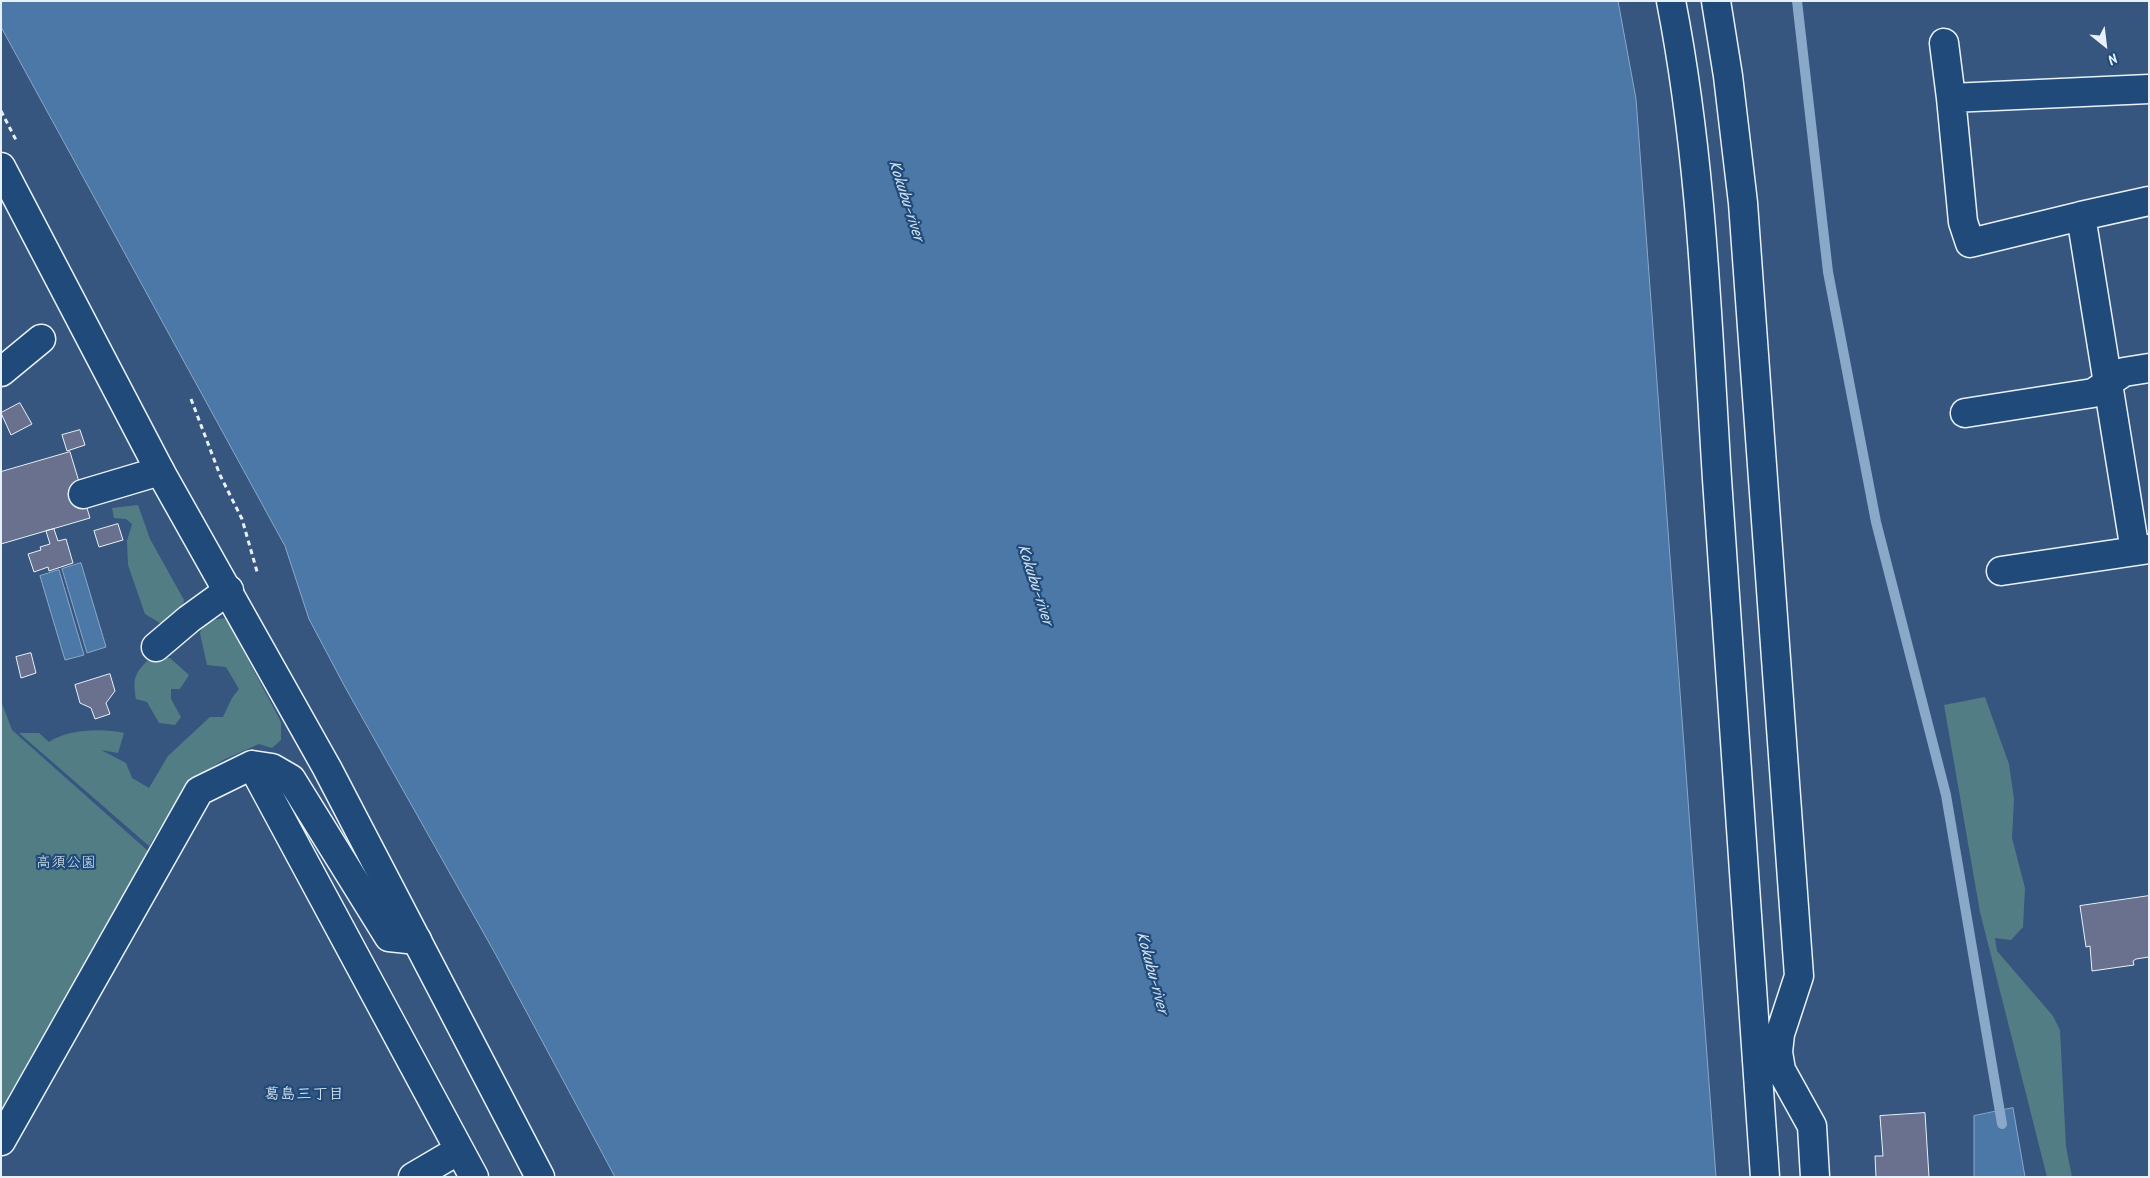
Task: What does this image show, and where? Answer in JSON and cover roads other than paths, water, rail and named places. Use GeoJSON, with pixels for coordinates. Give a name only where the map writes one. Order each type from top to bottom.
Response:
{"type":"FeatureCollection","features":[{"type":"Feature","properties":{"kind":"street"},"geometry":{"type":"LineString","coordinates":[[1671,1],[1685,74],[1705,257],[1767,1052],[1765,1177]]}},
{"type":"Feature","properties":{"kind":"street"},"geometry":{"type":"LineString","coordinates":[[1716,1],[1728,76],[1744,213],[1799,976],[1780,1034],[1767,1052]]}},
{"type":"Feature","properties":{"kind":"street"},"geometry":{"type":"LineString","coordinates":[[1944,42],[1963,222],[1970,243],[2149,201]]}},
{"type":"Feature","properties":{"kind":"street"},"geometry":{"type":"LineString","coordinates":[[1951,98],[2149,89]]}},
{"type":"Feature","properties":{"kind":"street"},"geometry":{"type":"LineString","coordinates":[[1,167],[160,471],[229,590],[327,768],[540,1177]]}},
{"type":"Feature","properties":{"kind":"street"},"geometry":{"type":"LineString","coordinates":[[2001,571],[2142,550],[2108,383],[2080,216]]}},
{"type":"Feature","properties":{"kind":"street"},"geometry":{"type":"LineString","coordinates":[[1,372],[41,339]]}},
{"type":"Feature","properties":{"kind":"street"},"geometry":{"type":"LineString","coordinates":[[1965,413],[2093,393],[2124,372],[2149,368]]}},
{"type":"Feature","properties":{"kind":"street"},"geometry":{"type":"LineString","coordinates":[[83,494],[160,471]]}},
{"type":"Feature","properties":{"kind":"street"},"geometry":{"type":"LineString","coordinates":[[156,647],[189,619],[229,590]]}},
{"type":"Feature","properties":{"kind":"street"},"geometry":{"type":"LineString","coordinates":[[1,1141],[199,792],[252,765],[272,768],[292,779],[389,937],[417,940]]}},
{"type":"Feature","properties":{"kind":"street"},"geometry":{"type":"LineString","coordinates":[[252,765],[474,1177]]}},
{"type":"Feature","properties":{"kind":"street"},"geometry":{"type":"LineString","coordinates":[[1767,1052],[1781,1070],[1812,1126],[1815,1177]]}},
{"type":"Feature","properties":{"kind":"street"},"geometry":{"type":"LineString","coordinates":[[413,1177],[459,1150]]}},
{"type":"Feature","properties":{"kind":"water","name":"Kokubu-river"},"geometry":{"type":"Polygon","coordinates":[[[1,1],[1618,1],[1636,99],[1716,1177],[615,1177],[496,955],[345,687],[309,619],[285,546],[1,27],[1,1]]]}},
{"type":"Feature","properties":{"kind":"water"},"geometry":{"type":"Polygon","coordinates":[[[81,563],[106,647],[87,653],[62,569],[81,563]]]}},
{"type":"Feature","properties":{"kind":"water"},"geometry":{"type":"Polygon","coordinates":[[[59,570],[84,655],[65,660],[40,576],[59,570]]]}},
{"type":"Feature","properties":{"kind":"water"},"geometry":{"type":"Polygon","coordinates":[[[2013,1108],[2025,1177],[1974,1177],[1974,1116],[2013,1108]]]}},
{"type":"Feature","properties":{"kind":"waterway"},"geometry":{"type":"LineString","coordinates":[[1797,1],[1828,272],[1876,522],[1946,795],[2002,1124]]}},
{"type":"Feature","properties":{"kind":"district","name":"葛島三丁目"},"geometry":{"type":"Point","coordinates":[304,1096]}},
{"type":"Feature","properties":{"kind":"park label","name":"高須公園"},"geometry":{"type":"Point","coordinates":[66,864]}}]}
